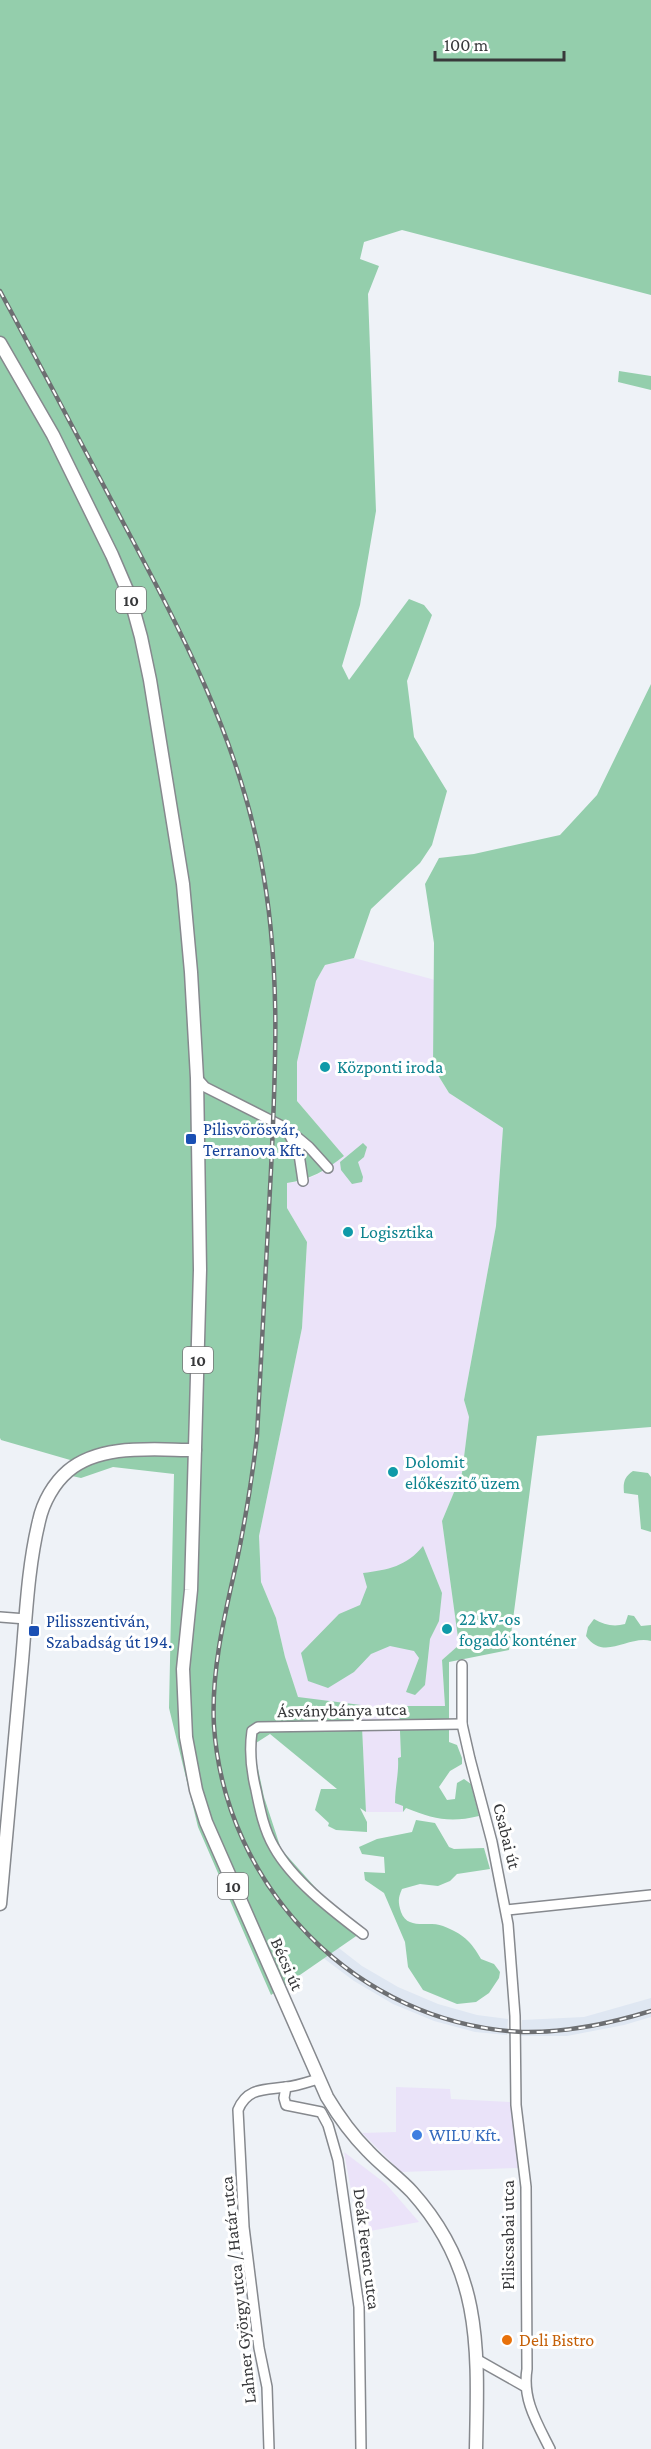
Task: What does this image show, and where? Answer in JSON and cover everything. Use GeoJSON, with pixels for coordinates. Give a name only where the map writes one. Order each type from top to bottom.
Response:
{"type":"FeatureCollection","features":[{"type":"Feature","properties":{"kind":"main road","name":"10"},"geometry":{"type":"LineString","coordinates":[[0,343],[53,435],[93,514],[130,597],[141,637],[183,884],[191,972],[197,1078],[200,1270],[195,1450]]}},
{"type":"Feature","properties":{"kind":"main road"},"geometry":{"type":"LineString","coordinates":[[0,1898],[26,1619],[39,1520],[45,1501],[69,1470],[96,1456],[124,1451],[195,1450]]}},
{"type":"Feature","properties":{"kind":"main road","name":"Bécsi út"},"geometry":{"type":"LineString","coordinates":[[195,1450],[191,1590],[183,1669],[183,1701],[190,1763],[206,1822],[318,2079],[352,2133],[411,2191],[438,2226],[463,2280],[471,2306],[478,2360],[476,2449]]}},
{"type":"Feature","properties":{"kind":"street"},"geometry":{"type":"LineString","coordinates":[[197,1078],[206,1087],[286,1128],[309,1147],[328,1168]]}},
{"type":"Feature","properties":{"kind":"street"},"geometry":{"type":"LineString","coordinates":[[197,1106],[209,1095],[219,1094]]}},
{"type":"Feature","properties":{"kind":"street"},"geometry":{"type":"LineString","coordinates":[[286,1128],[299,1154],[303,1181]]}},
{"type":"Feature","properties":{"kind":"street"},"geometry":{"type":"LineString","coordinates":[[0,1617],[26,1619]]}},
{"type":"Feature","properties":{"kind":"street","name":"Csabai út"},"geometry":{"type":"LineString","coordinates":[[462,1665],[462,1724],[507,1910],[515,2016]]}},
{"type":"Feature","properties":{"kind":"street","name":"Ásványbánya utca"},"geometry":{"type":"LineString","coordinates":[[363,1934],[314,1893],[275,1848],[265,1827],[255,1785],[249,1749],[252,1731],[258,1727],[462,1724]]}},
{"type":"Feature","properties":{"kind":"street"},"geometry":{"type":"LineString","coordinates":[[507,1910],[651,1895]]}},
{"type":"Feature","properties":{"kind":"street","name":"Piliscsabai utca"},"geometry":{"type":"LineString","coordinates":[[515,2016],[516,2105],[527,2209],[527,2370],[524,2386],[529,2406],[550,2449]]}},
{"type":"Feature","properties":{"kind":"street","name":"Lahner György utca / Határ utca"},"geometry":{"type":"LineString","coordinates":[[269,2449],[267,2387],[259,2348],[244,2228],[238,2110],[245,2098],[255,2091],[286,2087],[318,2079]]}},
{"type":"Feature","properties":{"kind":"street","name":"Deák Ferenc utca"},"geometry":{"type":"LineString","coordinates":[[286,2087],[284,2098],[286,2105],[317,2110],[324,2115],[338,2160],[359,2307],[361,2449]]}},
{"type":"Feature","properties":{"kind":"street"},"geometry":{"type":"LineString","coordinates":[[478,2360],[524,2386]]}},
{"type":"Feature","properties":{"kind":"shaded area"},"geometry":{"type":"Polygon","coordinates":[[[354,958],[435,980],[433,1067],[449,1093],[503,1128],[496,1226],[464,1400],[469,1417],[462,1473],[442,1521],[459,1645],[442,1660],[445,1706],[399,1707],[403,1812],[366,1812],[361,1706],[298,1698],[276,1618],[261,1582],[259,1536],[302,1328],[307,1242],[287,1208],[287,1183],[303,1181],[320,1173],[344,1156],[297,1101],[297,1062],[316,981],[325,965],[354,958]]]}},
{"type":"Feature","properties":{"kind":"shaded area"},"geometry":{"type":"Polygon","coordinates":[[[268,1151],[282,1151],[281,1167],[284,1172],[266,1469],[227,1687],[230,1746],[237,1792],[253,1837],[275,1878],[304,1916],[331,1942],[362,1966],[398,1987],[438,2004],[477,2015],[508,2019],[507,2035],[475,2032],[434,2021],[393,2004],[354,1981],[322,1957],[292,1928],[261,1888],[229,1822],[214,1772],[209,1723],[210,1687],[217,1631],[249,1465],[268,1151]]]}},
{"type":"Feature","properties":{"kind":"shaded area"},"geometry":{"type":"Polygon","coordinates":[[[651,1998],[651,2017],[624,2025],[567,2036],[521,2036],[522,2020],[584,2017],[651,1998]]]}},
{"type":"Feature","properties":{"kind":"shaded area"},"geometry":{"type":"Polygon","coordinates":[[[396,2087],[450,2089],[451,2099],[510,2102],[518,2168],[401,2172],[362,2133],[396,2132],[396,2087]]]}},
{"type":"Feature","properties":{"kind":"shaded area"},"geometry":{"type":"Polygon","coordinates":[[[344,2152],[386,2184],[419,2222],[359,2233],[344,2152]]]}},
{"type":"Feature","properties":{"kind":"green space"},"geometry":{"type":"Polygon","coordinates":[[[0,0],[651,0],[651,295],[402,230],[364,242],[360,259],[379,266],[368,294],[376,511],[360,605],[342,666],[349,680],[409,599],[424,605],[432,615],[407,681],[414,737],[447,791],[432,845],[420,863],[371,909],[354,958],[325,965],[316,981],[297,1062],[297,1101],[344,1156],[317,1174],[287,1183],[287,1208],[307,1242],[302,1328],[259,1536],[261,1582],[276,1618],[298,1697],[361,1705],[366,1812],[360,1808],[367,1822],[367,1832],[336,1830],[328,1826],[329,1823],[315,1810],[321,1789],[337,1789],[270,1734],[253,1745],[264,1797],[281,1849],[322,1895],[362,1932],[271,1995],[198,1827],[169,1708],[174,1474],[113,1467],[81,1478],[72,1476],[84,1464],[0,1438],[0,0]]]}},
{"type":"Feature","properties":{"kind":"green space"},"geometry":{"type":"Polygon","coordinates":[[[619,371],[651,376],[651,390],[618,382],[619,371]]]}},
{"type":"Feature","properties":{"kind":"green space"},"geometry":{"type":"Polygon","coordinates":[[[651,684],[651,1427],[537,1436],[509,1650],[449,1662],[449,1742],[457,1745],[462,1764],[450,1771],[439,1787],[447,1800],[455,1799],[457,1783],[464,1779],[471,1784],[479,1816],[450,1819],[425,1815],[406,1808],[403,1812],[403,1806],[395,1803],[398,1758],[401,1757],[399,1706],[445,1706],[442,1660],[459,1645],[442,1521],[462,1473],[469,1417],[464,1400],[496,1226],[503,1128],[449,1093],[433,1067],[434,943],[425,884],[439,858],[474,854],[560,835],[597,795],[651,684]]]}},
{"type":"Feature","properties":{"kind":"green space"},"geometry":{"type":"Polygon","coordinates":[[[363,1143],[367,1147],[364,1157],[358,1162],[363,1177],[362,1182],[352,1184],[341,1170],[340,1162],[363,1143]]]}},
{"type":"Feature","properties":{"kind":"green space"},"geometry":{"type":"Polygon","coordinates":[[[633,1471],[648,1473],[651,1477],[651,1532],[641,1529],[638,1495],[624,1493],[625,1481],[633,1471]]]}},
{"type":"Feature","properties":{"kind":"green space"},"geometry":{"type":"Polygon","coordinates":[[[423,1546],[442,1593],[439,1621],[430,1639],[425,1685],[415,1695],[406,1692],[419,1658],[414,1651],[390,1646],[371,1654],[354,1672],[328,1688],[308,1681],[301,1653],[339,1614],[360,1605],[367,1587],[363,1573],[404,1563],[423,1546]]]}},
{"type":"Feature","properties":{"kind":"green space"},"geometry":{"type":"Polygon","coordinates":[[[628,1615],[634,1616],[641,1626],[651,1625],[651,1641],[642,1640],[601,1647],[586,1636],[588,1627],[594,1619],[609,1625],[621,1625],[625,1624],[628,1615]]]}},
{"type":"Feature","properties":{"kind":"green space"},"geometry":{"type":"Polygon","coordinates":[[[416,1820],[435,1823],[449,1847],[454,1849],[484,1848],[490,1869],[457,1874],[450,1881],[438,1886],[420,1884],[402,1889],[399,1900],[401,1912],[408,1921],[419,1924],[437,1924],[450,1929],[466,1939],[481,1959],[494,1964],[500,1972],[499,1978],[489,1993],[476,2002],[457,2004],[423,1990],[408,1967],[405,1942],[384,1893],[365,1880],[364,1872],[385,1873],[384,1857],[362,1854],[359,1847],[377,1839],[412,1832],[416,1820]]]}},
{"type":"Feature","properties":{"kind":"railway"},"geometry":{"type":"LineString","coordinates":[[0,291],[146,566],[205,686],[237,768],[250,811],[267,895],[274,973],[275,1051],[257,1436],[245,1517],[219,1645],[214,1686],[214,1726],[224,1786],[244,1841],[273,1892],[311,1937],[355,1975],[406,2004],[462,2023],[522,2032],[588,2027],[651,2011]]}},
{"type":"Feature","properties":{"kind":"place","name":"Központi iroda"},"geometry":{"type":"Point","coordinates":[325,1067]}},
{"type":"Feature","properties":{"kind":"place","name":"Pilisvörösvár, Terranova Kft."},"geometry":{"type":"Point","coordinates":[191,1139]}},
{"type":"Feature","properties":{"kind":"place","name":"Logisztika"},"geometry":{"type":"Point","coordinates":[348,1232]}},
{"type":"Feature","properties":{"kind":"place","name":"Dolomit előkészitő üzem"},"geometry":{"type":"Point","coordinates":[393,1472]}},
{"type":"Feature","properties":{"kind":"place","name":"22 kV-os fogadó konténer"},"geometry":{"type":"Point","coordinates":[447,1629]}},
{"type":"Feature","properties":{"kind":"place","name":"Pilisszentiván, Szabadság út 194."},"geometry":{"type":"Point","coordinates":[34,1631]}},
{"type":"Feature","properties":{"kind":"place","name":"WILU Kft."},"geometry":{"type":"Point","coordinates":[417,2135]}},
{"type":"Feature","properties":{"kind":"place","name":"Deli Bistro"},"geometry":{"type":"Point","coordinates":[507,2340]}}]}
